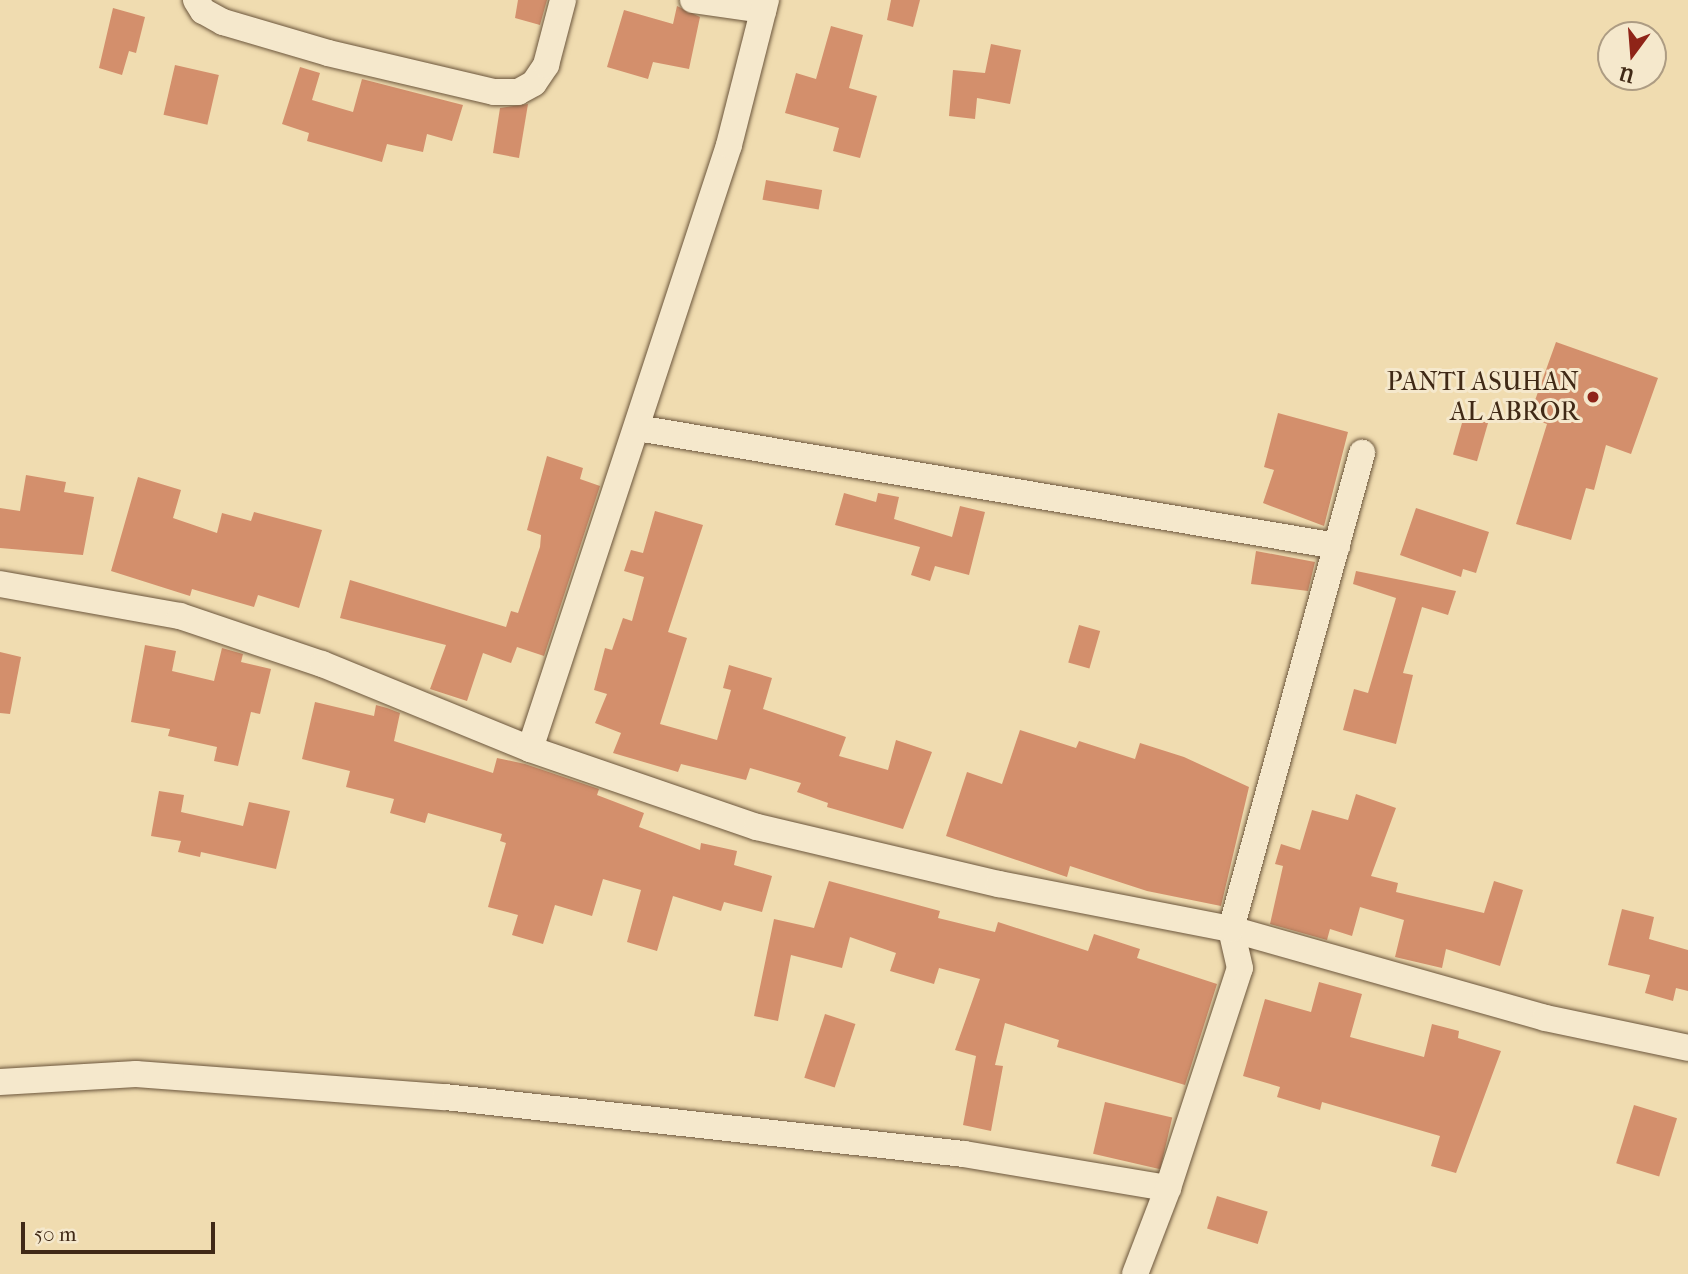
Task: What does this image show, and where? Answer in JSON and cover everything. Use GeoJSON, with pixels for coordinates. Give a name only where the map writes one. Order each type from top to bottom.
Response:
{"type":"FeatureCollection","features":[{"type":"Feature","properties":{"kind":"street"},"geometry":{"type":"LineString","coordinates":[[196,0],[203,11],[223,22],[328,53],[494,92],[518,92],[534,83],[546,65],[563,0]]}},
{"type":"Feature","properties":{"kind":"street"},"geometry":{"type":"LineString","coordinates":[[530,749],[729,145],[764,5],[693,0]]}},
{"type":"Feature","properties":{"kind":"street"},"geometry":{"type":"LineString","coordinates":[[637,428],[1337,546]]}},
{"type":"Feature","properties":{"kind":"street"},"geometry":{"type":"LineString","coordinates":[[1135,1274],[1168,1188],[1240,968],[1231,929],[1362,453]]}},
{"type":"Feature","properties":{"kind":"street"},"geometry":{"type":"LineString","coordinates":[[0,584],[180,616],[322,664],[530,749],[757,827],[999,884],[1231,929],[1545,1018],[1688,1048]]}},
{"type":"Feature","properties":{"kind":"street"},"geometry":{"type":"LineString","coordinates":[[0,1082],[136,1074],[432,1096],[964,1154],[1168,1188]]}},
{"type":"Feature","properties":{"kind":"building"},"geometry":{"type":"Polygon","coordinates":[[[518,0],[547,0],[540,25],[515,18],[518,0]]]}},
{"type":"Feature","properties":{"kind":"building"},"geometry":{"type":"Polygon","coordinates":[[[891,0],[920,0],[913,27],[887,20],[891,0]]]}},
{"type":"Feature","properties":{"kind":"building"},"geometry":{"type":"Polygon","coordinates":[[[677,6],[700,17],[689,69],[653,62],[648,79],[607,67],[624,10],[673,24],[677,6]]]}},
{"type":"Feature","properties":{"kind":"building"},"geometry":{"type":"Polygon","coordinates":[[[113,8],[145,17],[136,53],[129,51],[122,75],[99,68],[113,8]]]}},
{"type":"Feature","properties":{"kind":"building"},"geometry":{"type":"Polygon","coordinates":[[[831,26],[863,35],[849,88],[877,96],[860,158],[833,151],[839,128],[785,113],[796,73],[816,79],[831,26]]]}},
{"type":"Feature","properties":{"kind":"building"},"geometry":{"type":"Polygon","coordinates":[[[991,44],[1021,50],[1010,104],[977,98],[975,119],[949,116],[953,70],[985,73],[991,44]]]}},
{"type":"Feature","properties":{"kind":"building"},"geometry":{"type":"Polygon","coordinates":[[[175,65],[219,75],[207,125],[164,115],[175,65]]]}},
{"type":"Feature","properties":{"kind":"building"},"geometry":{"type":"Polygon","coordinates":[[[300,67],[320,73],[312,100],[353,112],[362,79],[463,105],[452,141],[427,134],[423,152],[387,144],[382,162],[307,141],[309,133],[282,124],[300,67]]]}},
{"type":"Feature","properties":{"kind":"building"},"geometry":{"type":"Polygon","coordinates":[[[528,104],[519,158],[493,153],[500,108],[528,104]]]}},
{"type":"Feature","properties":{"kind":"building"},"geometry":{"type":"Polygon","coordinates":[[[766,180],[822,190],[819,210],[763,200],[766,180]]]}},
{"type":"Feature","properties":{"kind":"building"},"geometry":{"type":"Polygon","coordinates":[[[1556,342],[1658,378],[1631,454],[1606,445],[1594,490],[1586,488],[1571,540],[1516,524],[1547,424],[1529,417],[1556,342]]]}},
{"type":"Feature","properties":{"kind":"building"},"geometry":{"type":"Polygon","coordinates":[[[1278,413],[1348,432],[1324,526],[1263,503],[1274,470],[1264,467],[1278,413]]]}},
{"type":"Feature","properties":{"kind":"building"},"geometry":{"type":"Polygon","coordinates":[[[1464,416],[1488,423],[1477,461],[1453,454],[1464,416]]]}},
{"type":"Feature","properties":{"kind":"building"},"geometry":{"type":"Polygon","coordinates":[[[547,456],[583,468],[580,479],[600,486],[544,656],[517,647],[511,663],[483,653],[467,701],[430,689],[446,645],[340,618],[350,580],[506,627],[511,611],[518,613],[540,547],[541,535],[527,530],[547,456]]]}},
{"type":"Feature","properties":{"kind":"building"},"geometry":{"type":"Polygon","coordinates":[[[26,475],[66,482],[64,492],[94,497],[83,555],[0,548],[0,508],[20,511],[26,475]]]}},
{"type":"Feature","properties":{"kind":"building"},"geometry":{"type":"Polygon","coordinates":[[[138,477],[181,490],[173,518],[217,533],[222,513],[251,521],[254,512],[322,530],[299,608],[258,595],[254,607],[192,589],[190,596],[111,571],[138,477]]]}},
{"type":"Feature","properties":{"kind":"building"},"geometry":{"type":"Polygon","coordinates":[[[844,493],[876,502],[878,493],[899,497],[894,519],[952,537],[960,506],[985,512],[969,575],[935,566],[930,581],[911,575],[920,547],[835,525],[844,493]]]}},
{"type":"Feature","properties":{"kind":"building"},"geometry":{"type":"Polygon","coordinates":[[[1416,508],[1489,532],[1476,573],[1463,569],[1461,577],[1400,555],[1416,508]]]}},
{"type":"Feature","properties":{"kind":"building"},"geometry":{"type":"Polygon","coordinates":[[[655,511],[703,525],[668,632],[687,638],[660,724],[717,740],[731,690],[723,688],[729,665],[772,678],[763,709],[846,737],[839,756],[888,770],[896,740],[932,752],[903,829],[827,807],[828,803],[797,792],[801,783],[750,768],[746,780],[681,764],[678,772],[613,753],[621,733],[595,723],[607,694],[594,690],[605,648],[612,650],[623,618],[632,621],[644,577],[624,571],[631,550],[643,553],[655,511]]]}},
{"type":"Feature","properties":{"kind":"building"},"geometry":{"type":"Polygon","coordinates":[[[1256,551],[1315,562],[1308,591],[1251,584],[1256,551]]]}},
{"type":"Feature","properties":{"kind":"building"},"geometry":{"type":"Polygon","coordinates":[[[1356,571],[1456,591],[1448,615],[1422,607],[1403,673],[1413,675],[1396,744],[1343,730],[1354,689],[1368,693],[1396,598],[1353,584],[1356,571]]]}},
{"type":"Feature","properties":{"kind":"building"},"geometry":{"type":"Polygon","coordinates":[[[1079,625],[1100,631],[1089,669],[1068,662],[1079,625]]]}},
{"type":"Feature","properties":{"kind":"building"},"geometry":{"type":"Polygon","coordinates":[[[145,645],[176,651],[172,671],[214,681],[222,648],[243,654],[241,662],[271,669],[260,714],[251,712],[238,766],[214,761],[217,747],[168,736],[170,729],[131,722],[145,645]]]}},
{"type":"Feature","properties":{"kind":"building"},"geometry":{"type":"Polygon","coordinates":[[[0,652],[21,657],[10,714],[0,713],[0,652]]]}},
{"type":"Feature","properties":{"kind":"building"},"geometry":{"type":"Polygon","coordinates":[[[315,702],[374,716],[376,705],[387,708],[400,713],[394,741],[493,773],[497,758],[525,764],[599,789],[597,795],[644,813],[639,827],[700,850],[701,843],[737,851],[734,865],[772,876],[762,912],[724,902],[721,911],[673,896],[657,951],[627,942],[641,890],[603,879],[592,916],[555,905],[543,944],[512,935],[518,915],[488,907],[506,843],[500,841],[502,834],[428,813],[425,823],[390,813],[394,799],[346,787],[350,771],[302,759],[315,702]]]}},
{"type":"Feature","properties":{"kind":"building"},"geometry":{"type":"Polygon","coordinates":[[[1020,730],[1076,748],[1079,741],[1135,759],[1140,743],[1184,757],[1249,787],[1221,906],[1147,891],[1070,866],[1067,877],[946,836],[967,772],[1002,784],[1020,730]]]}},
{"type":"Feature","properties":{"kind":"building"},"geometry":{"type":"Polygon","coordinates":[[[159,791],[184,795],[181,812],[243,826],[249,802],[290,811],[276,869],[201,852],[200,857],[178,852],[181,841],[151,836],[159,791]]]}},
{"type":"Feature","properties":{"kind":"building"},"geometry":{"type":"Polygon","coordinates":[[[1356,794],[1396,808],[1371,876],[1398,883],[1396,892],[1484,913],[1494,881],[1523,890],[1500,966],[1446,949],[1442,968],[1395,957],[1404,920],[1360,907],[1352,936],[1330,929],[1327,940],[1270,924],[1283,866],[1275,864],[1281,844],[1300,850],[1312,810],[1348,820],[1356,794]]]}},
{"type":"Feature","properties":{"kind":"building"},"geometry":{"type":"Polygon","coordinates":[[[829,881],[940,911],[938,918],[995,932],[998,922],[1088,951],[1094,934],[1140,949],[1137,958],[1217,984],[1185,1085],[1057,1047],[1059,1040],[1005,1023],[995,1065],[1003,1066],[991,1131],[963,1125],[976,1056],[955,1050],[980,979],[939,968],[934,984],[890,971],[896,953],[850,937],[842,968],[791,955],[778,1021],[754,1016],[774,919],[814,928],[829,881]]]}},
{"type":"Feature","properties":{"kind":"building"},"geometry":{"type":"Polygon","coordinates":[[[1622,909],[1654,917],[1649,939],[1688,950],[1688,991],[1676,988],[1673,1001],[1645,993],[1650,975],[1608,965],[1622,909]]]}},
{"type":"Feature","properties":{"kind":"building"},"geometry":{"type":"Polygon","coordinates":[[[1319,982],[1362,994],[1350,1037],[1424,1057],[1432,1024],[1459,1031],[1458,1038],[1501,1051],[1456,1173],[1431,1166],[1440,1136],[1322,1102],[1320,1110],[1277,1097],[1280,1087],[1243,1076],[1265,999],[1311,1012],[1319,982]]]}},
{"type":"Feature","properties":{"kind":"building"},"geometry":{"type":"Polygon","coordinates":[[[825,1014],[855,1024],[835,1088],[804,1078],[825,1014]]]}},
{"type":"Feature","properties":{"kind":"building"},"geometry":{"type":"Polygon","coordinates":[[[1105,1102],[1172,1118],[1160,1169],[1093,1154],[1105,1102]]]}},
{"type":"Feature","properties":{"kind":"building"},"geometry":{"type":"Polygon","coordinates":[[[1634,1105],[1677,1118],[1659,1176],[1616,1163],[1634,1105]]]}},
{"type":"Feature","properties":{"kind":"building"},"geometry":{"type":"Polygon","coordinates":[[[1217,1196],[1268,1211],[1258,1244],[1207,1229],[1217,1196]]]}},
{"type":"Feature","properties":{"kind":"place","name":"PANTI ASUHAN AL ABROR"},"geometry":{"type":"Point","coordinates":[1593,397]}}]}
